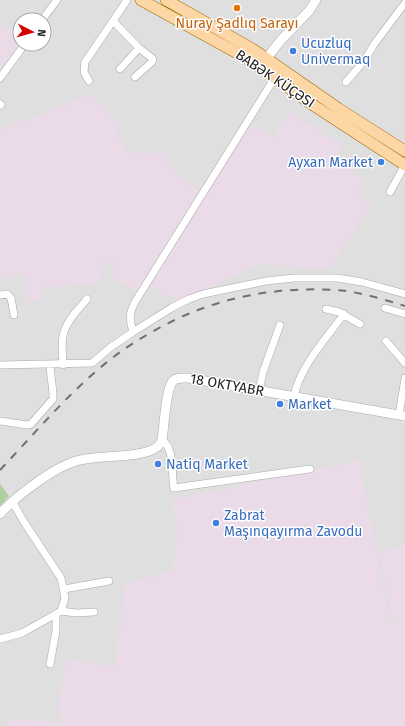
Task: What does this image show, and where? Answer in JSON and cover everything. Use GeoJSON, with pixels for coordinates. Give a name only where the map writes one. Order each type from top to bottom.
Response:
{"type":"FeatureCollection","features":[{"type":"Feature","properties":{"kind":"main road","name":"BABƏK KÜÇƏSI"},"geometry":{"type":"LineString","coordinates":[[140,0],[236,52],[263,63],[405,150]]}},
{"type":"Feature","properties":{"kind":"main road","name":"BABƏK KÜÇƏSI"},"geometry":{"type":"LineString","coordinates":[[166,0],[239,41],[263,63],[274,79],[405,165]]}},
{"type":"Feature","properties":{"kind":"street"},"geometry":{"type":"LineString","coordinates":[[48,12],[57,0]]}},
{"type":"Feature","properties":{"kind":"street"},"geometry":{"type":"LineString","coordinates":[[89,81],[84,72],[85,62],[127,0]]}},
{"type":"Feature","properties":{"kind":"street"},"geometry":{"type":"LineString","coordinates":[[263,63],[281,40],[301,20],[316,0]]}},
{"type":"Feature","properties":{"kind":"street"},"geometry":{"type":"LineString","coordinates":[[346,82],[364,61],[374,43],[405,3]]}},
{"type":"Feature","properties":{"kind":"street"},"geometry":{"type":"LineString","coordinates":[[113,21],[139,48],[153,59],[152,62],[135,77]]}},
{"type":"Feature","properties":{"kind":"street"},"geometry":{"type":"LineString","coordinates":[[120,69],[139,48]]}},
{"type":"Feature","properties":{"kind":"street"},"geometry":{"type":"LineString","coordinates":[[0,78],[19,52]]}},
{"type":"Feature","properties":{"kind":"street"},"geometry":{"type":"LineString","coordinates":[[133,332],[130,311],[135,302],[274,79]]}},
{"type":"Feature","properties":{"kind":"street"},"geometry":{"type":"LineString","coordinates":[[390,192],[405,165]]}},
{"type":"Feature","properties":{"kind":"street"},"geometry":{"type":"LineString","coordinates":[[0,365],[92,363],[111,347],[133,332],[173,307],[189,299],[266,281],[294,278],[336,278],[362,282],[405,294]]}},
{"type":"Feature","properties":{"kind":"street"},"geometry":{"type":"LineString","coordinates":[[0,295],[7,294],[11,298],[14,315]]}},
{"type":"Feature","properties":{"kind":"street"},"geometry":{"type":"LineString","coordinates":[[63,364],[63,337],[66,328],[70,320],[87,299]]}},
{"type":"Feature","properties":{"kind":"street"},"geometry":{"type":"LineString","coordinates":[[385,308],[405,314]]}},
{"type":"Feature","properties":{"kind":"street"},"geometry":{"type":"LineString","coordinates":[[326,309],[344,314],[360,324]]}},
{"type":"Feature","properties":{"kind":"street"},"geometry":{"type":"LineString","coordinates":[[294,396],[305,368],[344,314]]}},
{"type":"Feature","properties":{"kind":"street"},"geometry":{"type":"LineString","coordinates":[[259,391],[263,372],[280,325]]}},
{"type":"Feature","properties":{"kind":"street"},"geometry":{"type":"LineString","coordinates":[[386,341],[405,363]]}},
{"type":"Feature","properties":{"kind":"street"},"geometry":{"type":"LineString","coordinates":[[0,421],[27,425],[31,424],[54,396],[50,365]]}},
{"type":"Feature","properties":{"kind":"street","name":"18 OKTYABR"},"geometry":{"type":"LineString","coordinates":[[162,440],[168,390],[173,380],[181,378],[402,415]]}},
{"type":"Feature","properties":{"kind":"street"},"geometry":{"type":"LineString","coordinates":[[402,415],[405,378]]}},
{"type":"Feature","properties":{"kind":"street"},"geometry":{"type":"LineString","coordinates":[[0,514],[12,501],[38,482],[75,462],[145,452],[155,448],[162,440],[166,442],[171,452],[174,488],[310,469]]}},
{"type":"Feature","properties":{"kind":"street"},"geometry":{"type":"LineString","coordinates":[[12,501],[61,578],[64,589],[65,598],[59,613],[50,664]]}},
{"type":"Feature","properties":{"kind":"street"},"geometry":{"type":"LineString","coordinates":[[64,589],[109,581]]}},
{"type":"Feature","properties":{"kind":"street"},"geometry":{"type":"LineString","coordinates":[[0,639],[22,633],[59,613],[94,612]]}},
{"type":"Feature","properties":{"kind":"shaded area"},"geometry":{"type":"Polygon","coordinates":[[[0,0],[405,0],[405,726],[0,726],[0,0]]]}},
{"type":"Feature","properties":{"kind":"shaded area"},"geometry":{"type":"Polygon","coordinates":[[[0,25],[12,33],[12,52],[0,68],[0,25]]]}},
{"type":"Feature","properties":{"kind":"shaded area"},"geometry":{"type":"Polygon","coordinates":[[[92,94],[120,128],[115,133],[127,152],[167,154],[168,166],[199,191],[136,292],[112,276],[114,263],[102,262],[102,276],[97,283],[40,288],[41,300],[26,301],[25,272],[4,281],[0,271],[0,130],[92,94]]]}},
{"type":"Feature","properties":{"kind":"shaded area"},"geometry":{"type":"Polygon","coordinates":[[[289,112],[342,145],[337,154],[349,162],[346,168],[362,177],[358,194],[372,204],[328,269],[261,264],[178,301],[147,285],[251,125],[274,137],[289,112]]]}},
{"type":"Feature","properties":{"kind":"shaded area"},"geometry":{"type":"Polygon","coordinates":[[[359,460],[390,623],[405,623],[405,726],[63,726],[59,705],[66,659],[115,667],[125,585],[173,570],[178,528],[172,500],[359,460]]]}},
{"type":"Feature","properties":{"kind":"shaded area"},"geometry":{"type":"Polygon","coordinates":[[[405,547],[405,620],[392,621],[379,552],[405,547]]]}},
{"type":"Feature","properties":{"kind":"shaded area"},"geometry":{"type":"Polygon","coordinates":[[[10,719],[60,722],[61,726],[10,726],[10,719]]]}},
{"type":"Feature","properties":{"kind":"green space"},"geometry":{"type":"Polygon","coordinates":[[[0,484],[9,496],[0,506],[0,484]]]}},
{"type":"Feature","properties":{"kind":"railway"},"geometry":{"type":"LineString","coordinates":[[0,470],[60,406],[92,375],[126,348],[165,325],[186,315],[228,300],[249,295],[301,290],[346,291],[368,295],[405,306]]}},
{"type":"Feature","properties":{"kind":"place","name":"Nuray Şadlıq Sarayı"},"geometry":{"type":"Point","coordinates":[237,8]}},
{"type":"Feature","properties":{"kind":"place","name":"Ucuzluq Univermaq"},"geometry":{"type":"Point","coordinates":[293,51]}},
{"type":"Feature","properties":{"kind":"place","name":"Ayxan Market"},"geometry":{"type":"Point","coordinates":[381,162]}},
{"type":"Feature","properties":{"kind":"place","name":"Market"},"geometry":{"type":"Point","coordinates":[280,404]}},
{"type":"Feature","properties":{"kind":"place","name":"Natiq Market"},"geometry":{"type":"Point","coordinates":[158,464]}},
{"type":"Feature","properties":{"kind":"place","name":"Zabrat Maşınqayırma Zavodu"},"geometry":{"type":"Point","coordinates":[216,523]}}]}
